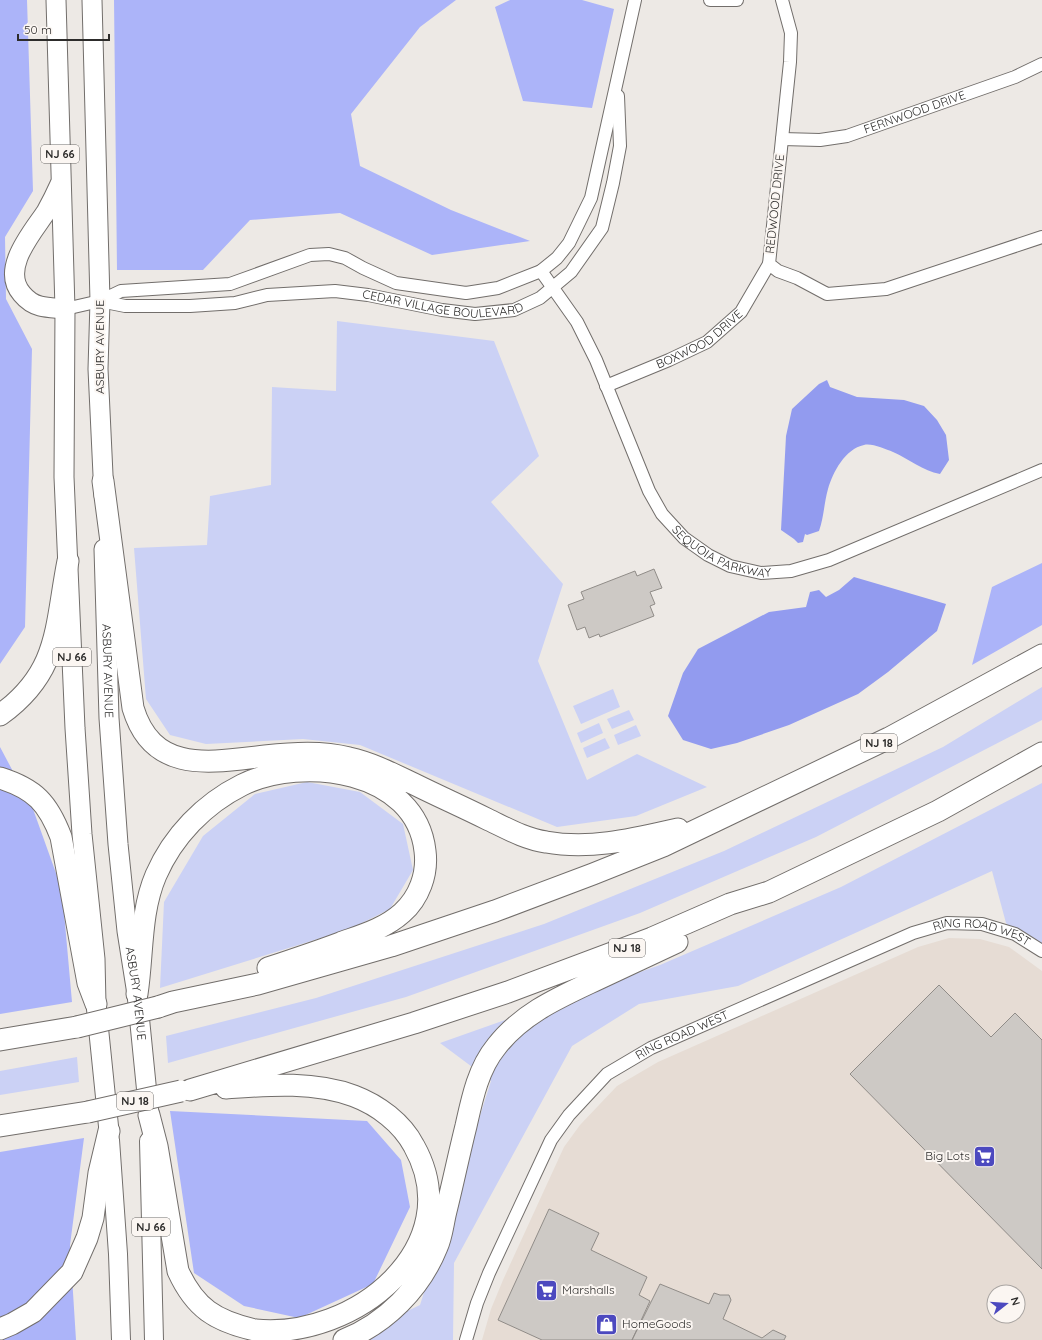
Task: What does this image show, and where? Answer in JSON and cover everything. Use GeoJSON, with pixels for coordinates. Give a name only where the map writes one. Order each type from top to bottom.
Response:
{"type":"FeatureCollection","features":[{"type":"Feature","properties":{"kind":"highway","name":"NJ 66"},"geometry":{"type":"LineString","coordinates":[[56,0],[64,309],[64,470],[76,741],[82,834],[95,959],[96,1004],[109,1131]]}},
{"type":"Feature","properties":{"kind":"highway","name":"ASBURY AVENUE"},"geometry":{"type":"LineString","coordinates":[[92,0],[100,301],[98,369],[103,481],[109,718],[120,868],[128,938],[137,994],[149,1114]]}},
{"type":"Feature","properties":{"kind":"highway"},"geometry":{"type":"LineString","coordinates":[[61,183],[47,209],[21,250],[15,266],[14,277],[20,292],[28,300],[42,307],[64,309]]}},
{"type":"Feature","properties":{"kind":"highway"},"geometry":{"type":"LineString","coordinates":[[103,481],[133,708],[148,737],[164,751],[181,758],[210,763],[317,753],[349,757],[381,768],[517,834],[557,844],[606,844],[712,822]]}},
{"type":"Feature","properties":{"kind":"highway"},"geometry":{"type":"LineString","coordinates":[[0,715],[20,700],[43,670],[54,640],[68,561]]}},
{"type":"Feature","properties":{"kind":"highway","name":"NJ 18"},"geometry":{"type":"LineString","coordinates":[[0,1040],[57,1029],[78,1027],[258,984],[320,967],[495,911],[663,846],[889,738],[1042,655]]}},
{"type":"Feature","properties":{"kind":"highway","name":"NJ 18"},"geometry":{"type":"LineString","coordinates":[[0,1126],[88,1112],[186,1090],[414,1024],[508,992],[652,938],[730,904],[769,892],[931,814],[1042,753]]}},
{"type":"Feature","properties":{"kind":"highway"},"geometry":{"type":"LineString","coordinates":[[137,994],[145,917],[155,878],[172,844],[189,824],[218,799],[244,784],[274,775],[306,770],[319,770],[349,776],[376,785],[398,798],[413,815],[424,841],[426,867],[423,881],[418,893],[402,913],[373,931],[195,991],[178,1002]]}},
{"type":"Feature","properties":{"kind":"highway"},"geometry":{"type":"LineString","coordinates":[[0,778],[12,782],[35,795],[50,811],[56,825],[61,837],[87,976],[96,1004]]}},
{"type":"Feature","properties":{"kind":"highway"},"geometry":{"type":"LineString","coordinates":[[344,1340],[357,1335],[384,1318],[399,1304],[424,1273],[438,1246],[471,1104],[480,1076],[495,1048],[506,1034],[525,1018],[554,1000],[736,914],[769,892]]}},
{"type":"Feature","properties":{"kind":"highway"},"geometry":{"type":"LineString","coordinates":[[0,1029],[57,1029]]}},
{"type":"Feature","properties":{"kind":"highway"},"geometry":{"type":"LineString","coordinates":[[149,1114],[157,1146],[178,1271],[187,1290],[206,1310],[221,1320],[263,1332],[288,1333],[309,1331],[336,1323],[364,1309],[394,1284],[415,1254],[421,1238],[426,1220],[428,1192],[426,1174],[420,1156],[408,1134],[392,1118],[372,1104],[354,1096],[315,1088],[273,1084],[186,1090]]}},
{"type":"Feature","properties":{"kind":"highway"},"geometry":{"type":"LineString","coordinates":[[0,1139],[43,1128],[66,1116]]}},
{"type":"Feature","properties":{"kind":"highway"},"geometry":{"type":"LineString","coordinates":[[0,1329],[33,1312],[72,1272],[87,1238],[93,1218],[99,1173],[109,1131]]}},
{"type":"Feature","properties":{"kind":"main road","name":"ASBURY AVENUE"},"geometry":{"type":"LineString","coordinates":[[149,1114],[154,1340]]}},
{"type":"Feature","properties":{"kind":"main road","name":"NJ 66"},"geometry":{"type":"LineString","coordinates":[[109,1131],[118,1254],[121,1340]]}},
{"type":"Feature","properties":{"kind":"street","name":"CEDAR VILLAGE BOULEVARD"},"geometry":{"type":"LineString","coordinates":[[64,309],[100,301],[121,291],[230,284],[310,255],[329,254],[345,258],[396,283],[466,293],[498,288],[541,270],[556,258],[569,243],[591,198],[635,0]]}},
{"type":"Feature","properties":{"kind":"street"},"geometry":{"type":"LineString","coordinates":[[710,0],[736,0]]}},
{"type":"Feature","properties":{"kind":"street","name":"REDWOOD DRIVE"},"geometry":{"type":"LineString","coordinates":[[782,0],[791,33],[790,62],[769,264],[778,271],[797,278],[827,294],[886,289],[1042,237]]}},
{"type":"Feature","properties":{"kind":"street","name":"FERNWOOD DRIVE"},"geometry":{"type":"LineString","coordinates":[[782,139],[820,140],[847,136],[1015,77],[1042,64]]}},
{"type":"Feature","properties":{"kind":"street","name":"CEDAR VILLAGE BOULEVARD"},"geometry":{"type":"LineString","coordinates":[[100,301],[125,306],[190,306],[235,303],[267,295],[336,291],[475,314],[514,310],[540,298],[571,272],[602,228],[613,184],[620,146],[617,79]]}},
{"type":"Feature","properties":{"kind":"street","name":"BOXWOOD DRIVE"},"geometry":{"type":"LineString","coordinates":[[606,386],[669,360],[707,342],[741,312],[769,264]]}},
{"type":"Feature","properties":{"kind":"street","name":"SEQUOIA PARKWAY"},"geometry":{"type":"LineString","coordinates":[[541,270],[577,322],[596,360],[648,491],[662,514],[684,538],[708,555],[730,566],[761,574],[791,571],[829,560],[1042,470]]}},
{"type":"Feature","properties":{"kind":"street","name":"RING ROAD WEST"},"geometry":{"type":"LineString","coordinates":[[466,1340],[477,1303],[551,1140],[569,1115],[607,1074],[651,1048],[913,933],[947,923],[982,924],[1015,934],[1042,951]]}},
{"type":"Feature","properties":{"kind":"shaded area"},"geometry":{"type":"Polygon","coordinates":[[[0,0],[27,0],[33,191],[5,237],[6,299],[32,349],[25,627],[0,664],[0,0]]]}},
{"type":"Feature","properties":{"kind":"shaded area"},"geometry":{"type":"Polygon","coordinates":[[[114,0],[456,0],[420,27],[351,114],[360,166],[451,210],[530,241],[432,255],[340,213],[250,220],[203,270],[117,270],[114,0]]]}},
{"type":"Feature","properties":{"kind":"shaded area"},"geometry":{"type":"Polygon","coordinates":[[[510,0],[582,0],[614,9],[592,108],[523,101],[495,7],[510,0]]]}},
{"type":"Feature","properties":{"kind":"shaded area"},"geometry":{"type":"Polygon","coordinates":[[[337,321],[494,341],[539,456],[491,502],[563,584],[538,661],[587,780],[637,754],[707,787],[636,816],[557,827],[360,745],[303,739],[206,744],[170,735],[146,699],[134,548],[207,545],[210,496],[271,485],[272,387],[336,391],[337,321]]]}},
{"type":"Feature","properties":{"kind":"shaded area"},"geometry":{"type":"Polygon","coordinates":[[[827,380],[830,387],[857,397],[904,400],[924,406],[937,420],[946,435],[949,460],[940,474],[928,470],[893,452],[878,447],[864,445],[857,447],[841,462],[833,476],[828,489],[819,531],[807,535],[805,534],[803,542],[798,543],[781,530],[786,436],[792,409],[819,384],[827,380]]]}},
{"type":"Feature","properties":{"kind":"shaded area"},"geometry":{"type":"Polygon","coordinates":[[[1042,563],[1042,625],[972,665],[992,587],[1042,563]]]}},
{"type":"Feature","properties":{"kind":"shaded area"},"geometry":{"type":"Polygon","coordinates":[[[854,577],[946,604],[937,631],[888,672],[858,694],[789,725],[737,743],[711,749],[683,740],[668,716],[683,673],[698,649],[769,612],[806,607],[810,592],[819,590],[826,597],[839,590],[854,577]]]}},
{"type":"Feature","properties":{"kind":"shaded area"},"geometry":{"type":"Polygon","coordinates":[[[1042,687],[1042,720],[816,837],[640,913],[406,997],[168,1063],[166,1036],[316,998],[544,924],[724,851],[943,747],[1042,687]]]}},
{"type":"Feature","properties":{"kind":"shaded area"},"geometry":{"type":"Polygon","coordinates":[[[613,689],[620,707],[581,724],[573,706],[613,689]]]}},
{"type":"Feature","properties":{"kind":"shaded area"},"geometry":{"type":"Polygon","coordinates":[[[629,710],[634,720],[612,729],[607,719],[629,710]]]}},
{"type":"Feature","properties":{"kind":"shaded area"},"geometry":{"type":"Polygon","coordinates":[[[599,723],[603,733],[581,743],[577,733],[599,723]]]}},
{"type":"Feature","properties":{"kind":"shaded area"},"geometry":{"type":"Polygon","coordinates":[[[636,725],[641,736],[618,745],[614,735],[636,725]]]}},
{"type":"Feature","properties":{"kind":"shaded area"},"geometry":{"type":"Polygon","coordinates":[[[605,738],[610,748],[587,758],[583,748],[605,738]]]}},
{"type":"Feature","properties":{"kind":"shaded area"},"geometry":{"type":"Polygon","coordinates":[[[0,747],[33,809],[62,890],[72,1002],[0,1014],[0,747]]]}},
{"type":"Feature","properties":{"kind":"shaded area"},"geometry":{"type":"Polygon","coordinates":[[[307,782],[360,792],[403,824],[413,870],[390,909],[350,929],[160,988],[164,902],[203,836],[255,794],[307,782]]]}},
{"type":"Feature","properties":{"kind":"shaded area"},"geometry":{"type":"Polygon","coordinates":[[[1042,783],[1042,954],[1015,934],[1006,923],[992,871],[738,986],[639,1004],[572,1046],[454,1263],[453,1340],[347,1340],[420,1305],[491,1081],[440,1043],[660,965],[841,887],[1042,783]]]}},
{"type":"Feature","properties":{"kind":"shaded area"},"geometry":{"type":"Polygon","coordinates":[[[949,938],[980,939],[1009,947],[1042,971],[1042,1340],[482,1340],[491,1309],[503,1280],[564,1147],[580,1125],[617,1086],[658,1062],[918,947],[949,938]]]}},
{"type":"Feature","properties":{"kind":"shaded area"},"geometry":{"type":"Polygon","coordinates":[[[77,1057],[79,1082],[0,1095],[0,1071],[77,1057]]]}},
{"type":"Feature","properties":{"kind":"shaded area"},"geometry":{"type":"Polygon","coordinates":[[[170,1111],[367,1121],[401,1160],[410,1207],[373,1284],[299,1318],[244,1306],[194,1273],[170,1111]]]}},
{"type":"Feature","properties":{"kind":"shaded area"},"geometry":{"type":"Polygon","coordinates":[[[84,1138],[70,1245],[76,1340],[0,1340],[0,1152],[84,1138]]]}},
{"type":"Feature","properties":{"kind":"building"},"geometry":{"type":"Polygon","coordinates":[[[654,569],[662,588],[650,592],[655,604],[650,606],[654,616],[600,637],[599,634],[589,638],[585,627],[577,630],[568,605],[584,599],[581,592],[635,571],[637,576],[654,569]]]}},
{"type":"Feature","properties":{"kind":"building"},"geometry":{"type":"Polygon","coordinates":[[[939,985],[991,1037],[1015,1013],[1042,1040],[1042,1269],[850,1074],[939,985]]]}},
{"type":"Feature","properties":{"kind":"building"},"geometry":{"type":"Polygon","coordinates":[[[549,1209],[599,1233],[591,1250],[647,1277],[639,1295],[650,1301],[632,1340],[542,1340],[498,1320],[549,1209]]]}},
{"type":"Feature","properties":{"kind":"building"},"geometry":{"type":"Polygon","coordinates":[[[660,1284],[709,1304],[714,1293],[729,1295],[731,1300],[723,1319],[762,1338],[773,1330],[786,1336],[784,1340],[632,1340],[660,1284]]]}},
{"type":"Feature","properties":{"kind":"place","name":"Big Lots"},"geometry":{"type":"Point","coordinates":[985,1156]}},
{"type":"Feature","properties":{"kind":"place","name":"Marshalls"},"geometry":{"type":"Point","coordinates":[546,1290]}},
{"type":"Feature","properties":{"kind":"place","name":"HomeGoods"},"geometry":{"type":"Point","coordinates":[606,1324]}}]}
